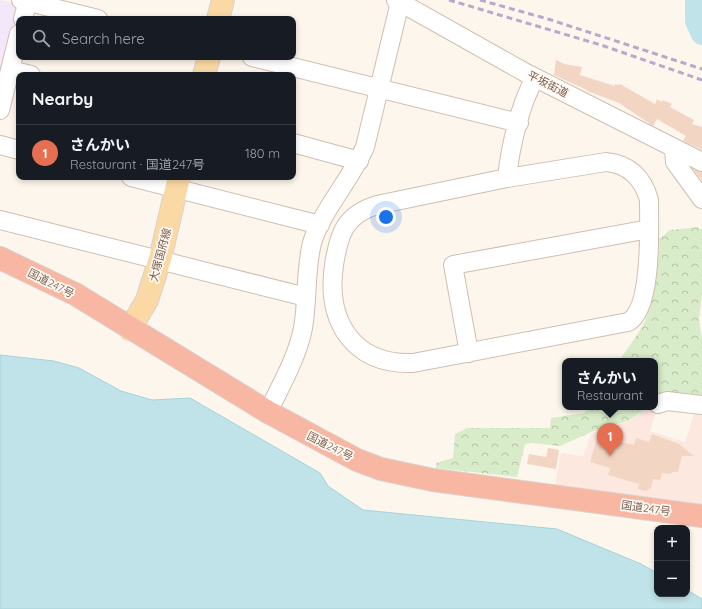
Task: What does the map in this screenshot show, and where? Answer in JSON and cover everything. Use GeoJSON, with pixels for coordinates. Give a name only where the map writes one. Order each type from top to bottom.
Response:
{"type":"FeatureCollection","features":[{"type":"Feature","properties":{"kind":"highway","name":"国道247号"},"geometry":{"type":"LineString","coordinates":[[0,258],[75,294],[268,412],[357,460],[381,469],[407,475],[702,516]]}},
{"type":"Feature","properties":{"kind":"highway","name":"国道247号"},"geometry":{"type":"LineString","coordinates":[[0,273],[31,286],[66,304],[298,446],[328,462],[377,482],[432,493],[702,529]]}},
{"type":"Feature","properties":{"kind":"main road"},"geometry":{"type":"LineString","coordinates":[[219,16],[223,0]]}},
{"type":"Feature","properties":{"kind":"main road"},"geometry":{"type":"LineString","coordinates":[[205,72],[208,60]]}},
{"type":"Feature","properties":{"kind":"main road","name":"大塚国府線"},"geometry":{"type":"LineString","coordinates":[[130,329],[147,300],[160,259],[178,183]]}},
{"type":"Feature","properties":{"kind":"street"},"geometry":{"type":"LineString","coordinates":[[23,16],[25,1],[86,16]]}},
{"type":"Feature","properties":{"kind":"street"},"geometry":{"type":"LineString","coordinates":[[268,412],[296,355],[302,328],[312,243],[320,225],[359,161],[365,147],[398,1]]}},
{"type":"Feature","properties":{"kind":"street","name":"平坂街道"},"geometry":{"type":"LineString","coordinates":[[398,1],[535,78],[702,162]]}},
{"type":"Feature","properties":{"kind":"street"},"geometry":{"type":"LineString","coordinates":[[0,110],[16,46]]}},
{"type":"Feature","properties":{"kind":"street"},"geometry":{"type":"LineString","coordinates":[[264,60],[518,123]]}},
{"type":"Feature","properties":{"kind":"street"},"geometry":{"type":"LineString","coordinates":[[10,70],[18,72]]}},
{"type":"Feature","properties":{"kind":"street"},"geometry":{"type":"LineString","coordinates":[[507,178],[509,153],[529,89],[535,78]]}},
{"type":"Feature","properties":{"kind":"street"},"geometry":{"type":"LineString","coordinates":[[0,145],[16,149]]}},
{"type":"Feature","properties":{"kind":"street"},"geometry":{"type":"LineString","coordinates":[[296,145],[359,161]]}},
{"type":"Feature","properties":{"kind":"street"},"geometry":{"type":"LineString","coordinates":[[674,148],[675,162],[702,199]]}},
{"type":"Feature","properties":{"kind":"street"},"geometry":{"type":"LineString","coordinates":[[593,163],[617,163],[632,171],[646,189],[649,200],[649,229],[646,282],[639,310],[633,319],[628,322],[469,354],[402,364],[375,356],[353,342],[342,327],[334,308],[333,274],[337,243],[346,224],[368,208],[507,178],[593,163]]}},
{"type":"Feature","properties":{"kind":"street"},"geometry":{"type":"LineString","coordinates":[[154,180],[178,183],[320,225]]}},
{"type":"Feature","properties":{"kind":"street"},"geometry":{"type":"LineString","coordinates":[[0,220],[160,259],[306,297]]}},
{"type":"Feature","properties":{"kind":"street"},"geometry":{"type":"LineString","coordinates":[[469,354],[454,265],[649,229]]}},
{"type":"Feature","properties":{"kind":"street"},"geometry":{"type":"LineString","coordinates":[[658,404],[667,401],[702,405]]}},
{"type":"Feature","properties":{"kind":"shaded area"},"geometry":{"type":"Polygon","coordinates":[[[0,0],[18,4],[0,73],[0,0]]]}},
{"type":"Feature","properties":{"kind":"shaded area"},"geometry":{"type":"Polygon","coordinates":[[[696,408],[702,409],[702,505],[555,486],[561,453],[583,456],[591,435],[598,430],[629,421],[646,410],[657,410],[650,431],[685,442],[696,408]]]}},
{"type":"Feature","properties":{"kind":"green space"},"geometry":{"type":"Polygon","coordinates":[[[698,227],[702,230],[702,295],[699,319],[702,340],[702,397],[683,393],[672,393],[658,400],[658,358],[621,358],[641,328],[647,316],[653,297],[656,278],[659,239],[670,230],[698,227]]]}},
{"type":"Feature","properties":{"kind":"green space"},"geometry":{"type":"Polygon","coordinates":[[[586,410],[644,410],[628,421],[598,429],[560,446],[533,443],[525,444],[517,477],[436,468],[436,463],[453,458],[455,434],[467,428],[550,428],[551,418],[584,413],[586,410]]]}},
{"type":"Feature","properties":{"kind":"water"},"geometry":{"type":"Polygon","coordinates":[[[0,355],[54,361],[79,368],[121,391],[152,400],[190,398],[320,473],[328,486],[363,510],[557,529],[641,564],[654,571],[654,597],[690,597],[690,592],[702,599],[702,609],[0,609],[0,355]]]}},
{"type":"Feature","properties":{"kind":"building"},"geometry":{"type":"Polygon","coordinates":[[[556,60],[564,64],[582,67],[580,75],[615,86],[615,84],[620,84],[655,104],[657,99],[662,102],[663,100],[672,104],[670,107],[694,120],[692,124],[702,127],[702,150],[683,141],[686,136],[657,119],[653,126],[619,103],[587,91],[554,75],[556,60]]]}},
{"type":"Feature","properties":{"kind":"building"},"geometry":{"type":"Polygon","coordinates":[[[693,169],[702,172],[702,181],[693,169]]]}},
{"type":"Feature","properties":{"kind":"building"},"geometry":{"type":"Polygon","coordinates":[[[652,434],[679,444],[694,456],[682,456],[678,472],[672,472],[671,474],[662,473],[660,480],[653,479],[651,488],[646,491],[638,489],[639,484],[608,475],[610,468],[590,462],[597,439],[605,441],[606,438],[634,445],[636,438],[649,442],[652,434]]]}},
{"type":"Feature","properties":{"kind":"building"},"geometry":{"type":"Polygon","coordinates":[[[548,448],[559,450],[556,469],[527,464],[529,454],[546,457],[548,448]]]}},
{"type":"Feature","properties":{"kind":"waterway"},"geometry":{"type":"LineString","coordinates":[[696,0],[696,21],[702,34]]}},
{"type":"Feature","properties":{"kind":"railway"},"geometry":{"type":"LineString","coordinates":[[449,0],[601,45],[702,80]]}},
{"type":"Feature","properties":{"kind":"railway"},"geometry":{"type":"LineString","coordinates":[[480,0],[548,19],[702,69]]}},
{"type":"Feature","properties":{"kind":"place","name":"さんかい"},"geometry":{"type":"Point","coordinates":[610,456]}}]}
